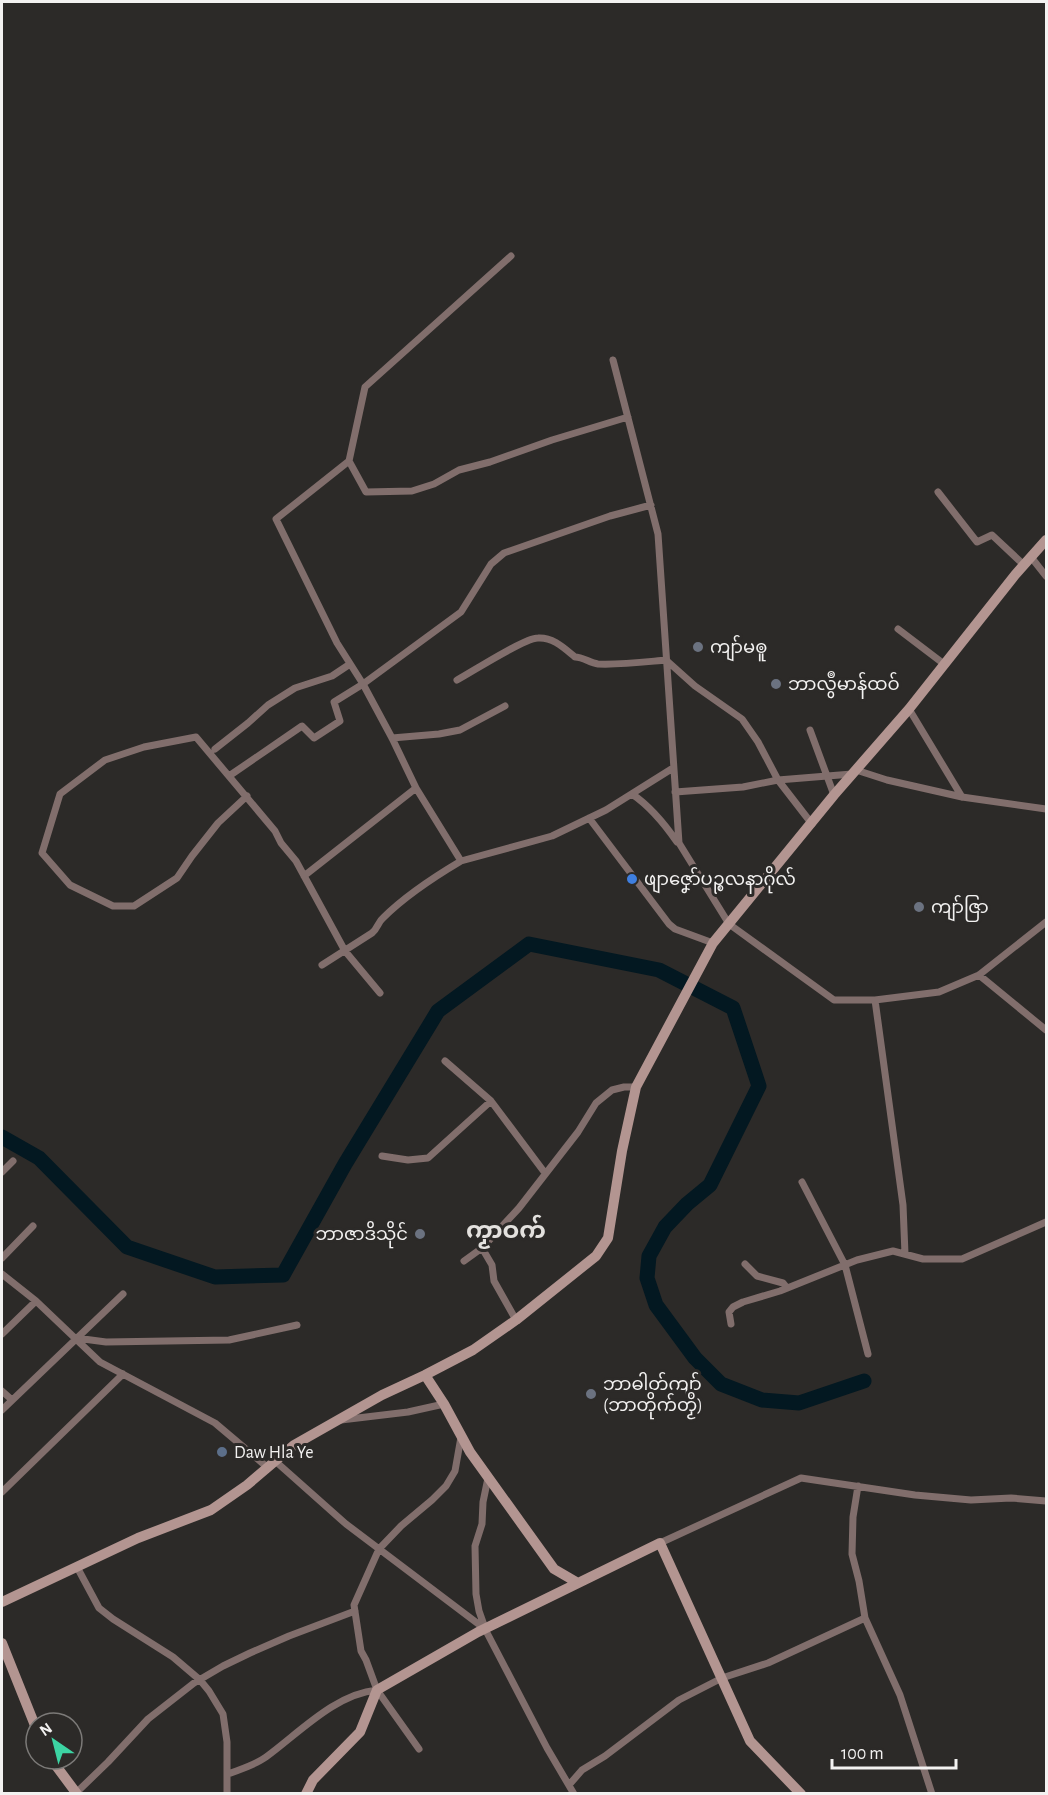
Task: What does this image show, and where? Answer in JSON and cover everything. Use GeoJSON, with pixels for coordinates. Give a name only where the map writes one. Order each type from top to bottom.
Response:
{"type":"FeatureCollection","features":[{"type":"Feature","properties":{"kind":"street"},"geometry":{"type":"LineString","coordinates":[[461,861],[416,788],[363,684],[337,643],[276,519],[349,460],[365,387],[512,255]]}},
{"type":"Feature","properties":{"kind":"street"},"geometry":{"type":"LineString","coordinates":[[613,360],[658,534],[678,843]]}},
{"type":"Feature","properties":{"kind":"street"},"geometry":{"type":"LineString","coordinates":[[349,460],[366,492],[412,491],[434,484],[459,470],[628,417]]}},
{"type":"Feature","properties":{"kind":"street"},"geometry":{"type":"LineString","coordinates":[[938,492],[977,542],[992,535],[1047,576]]}},
{"type":"Feature","properties":{"kind":"street"},"geometry":{"type":"LineString","coordinates":[[229,776],[302,726],[314,738],[340,721],[334,702],[363,684],[461,612],[491,564],[504,553],[610,516],[651,505]]}},
{"type":"Feature","properties":{"kind":"street"},"geometry":{"type":"LineString","coordinates":[[2,1602],[138,1538],[211,1510],[247,1485],[294,1445],[382,1395],[473,1350],[516,1320],[596,1256],[608,1238],[622,1151],[636,1087],[713,943],[834,795],[909,709],[1027,561],[1047,540]]}},
{"type":"Feature","properties":{"kind":"street"},"geometry":{"type":"LineString","coordinates":[[898,629],[944,664]]}},
{"type":"Feature","properties":{"kind":"street"},"geometry":{"type":"LineString","coordinates":[[457,680],[536,638],[554,641],[575,657],[594,663],[666,660],[695,686],[742,719],[758,742],[778,780],[812,824]]}},
{"type":"Feature","properties":{"kind":"street"},"geometry":{"type":"LineString","coordinates":[[215,749],[268,705],[295,688],[332,676],[350,664]]}},
{"type":"Feature","properties":{"kind":"street"},"geometry":{"type":"LineString","coordinates":[[392,738],[460,730],[505,706]]}},
{"type":"Feature","properties":{"kind":"street"},"geometry":{"type":"LineString","coordinates":[[909,709],[962,797]]}},
{"type":"Feature","properties":{"kind":"street"},"geometry":{"type":"LineString","coordinates":[[810,730],[834,795]]}},
{"type":"Feature","properties":{"kind":"street"},"geometry":{"type":"LineString","coordinates":[[248,796],[218,823],[177,878],[134,906],[113,906],[70,885],[42,853],[60,794],[105,760],[144,747],[196,737],[248,796],[275,831],[281,843],[296,861],[345,951],[380,993]]}},
{"type":"Feature","properties":{"kind":"street"},"geometry":{"type":"LineString","coordinates":[[322,965],[377,929],[380,920],[409,896],[461,861],[552,836],[606,810],[673,768]]}},
{"type":"Feature","properties":{"kind":"street"},"geometry":{"type":"LineString","coordinates":[[675,792],[743,788],[778,780],[854,772],[962,797],[1047,809]]}},
{"type":"Feature","properties":{"kind":"street"},"geometry":{"type":"LineString","coordinates":[[304,876],[416,788]]}},
{"type":"Feature","properties":{"kind":"street"},"geometry":{"type":"LineString","coordinates":[[632,794],[654,811],[678,843],[729,924],[834,1000],[875,1000],[939,992],[980,975],[1047,922]]}},
{"type":"Feature","properties":{"kind":"street"},"geometry":{"type":"LineString","coordinates":[[589,818],[669,924],[675,929],[713,943]]}},
{"type":"Feature","properties":{"kind":"street"},"geometry":{"type":"LineString","coordinates":[[980,975],[1047,1030]]}},
{"type":"Feature","properties":{"kind":"street"},"geometry":{"type":"LineString","coordinates":[[875,1000],[903,1205],[905,1254]]}},
{"type":"Feature","properties":{"kind":"street"},"geometry":{"type":"LineString","coordinates":[[445,1061],[491,1101],[545,1173]]}},
{"type":"Feature","properties":{"kind":"street"},"geometry":{"type":"LineString","coordinates":[[464,1262],[482,1248],[519,1208],[578,1131],[596,1103],[612,1090],[636,1087]]}},
{"type":"Feature","properties":{"kind":"street"},"geometry":{"type":"LineString","coordinates":[[382,1156],[408,1160],[428,1158],[491,1101]]}},
{"type":"Feature","properties":{"kind":"street"},"geometry":{"type":"LineString","coordinates":[[2,1172],[13,1161]]}},
{"type":"Feature","properties":{"kind":"street"},"geometry":{"type":"LineString","coordinates":[[802,1182],[845,1265],[868,1354]]}},
{"type":"Feature","properties":{"kind":"street"},"geometry":{"type":"LineString","coordinates":[[731,1324],[729,1312],[733,1307],[845,1265],[893,1251],[923,1259],[962,1259],[1047,1222]]}},
{"type":"Feature","properties":{"kind":"street"},"geometry":{"type":"LineString","coordinates":[[2,1258],[33,1226]]}},
{"type":"Feature","properties":{"kind":"street"},"geometry":{"type":"LineString","coordinates":[[482,1248],[492,1265],[494,1281],[516,1320]]}},
{"type":"Feature","properties":{"kind":"street"},"geometry":{"type":"LineString","coordinates":[[745,1264],[757,1276],[783,1283],[787,1288]]}},
{"type":"Feature","properties":{"kind":"street"},"geometry":{"type":"LineString","coordinates":[[2,1274],[36,1301],[100,1362],[215,1423],[485,1629]]}},
{"type":"Feature","properties":{"kind":"street"},"geometry":{"type":"LineString","coordinates":[[2,1410],[123,1294]]}},
{"type":"Feature","properties":{"kind":"street"},"geometry":{"type":"LineString","coordinates":[[2,1334],[36,1301]]}},
{"type":"Feature","properties":{"kind":"street"},"geometry":{"type":"LineString","coordinates":[[76,1338],[106,1342],[229,1340],[297,1324]]}},
{"type":"Feature","properties":{"kind":"street"},"geometry":{"type":"LineString","coordinates":[[2,1492],[123,1374]]}},
{"type":"Feature","properties":{"kind":"street"},"geometry":{"type":"LineString","coordinates":[[425,1375],[470,1452],[554,1569],[578,1583]]}},
{"type":"Feature","properties":{"kind":"street"},"geometry":{"type":"LineString","coordinates":[[2,1391],[11,1399]]}},
{"type":"Feature","properties":{"kind":"street"},"geometry":{"type":"LineString","coordinates":[[336,1421],[408,1412],[444,1404]]}},
{"type":"Feature","properties":{"kind":"street"},"geometry":{"type":"LineString","coordinates":[[419,1749],[377,1690],[361,1651],[354,1605],[379,1549],[446,1486],[455,1471],[461,1435]]}},
{"type":"Feature","properties":{"kind":"street"},"geometry":{"type":"LineString","coordinates":[[489,1478],[483,1502],[482,1524],[475,1546],[476,1594],[479,1611],[485,1629],[547,1748],[574,1794]]}},
{"type":"Feature","properties":{"kind":"street"},"geometry":{"type":"LineString","coordinates":[[228,1774],[264,1758],[340,1702],[361,1692],[377,1690],[485,1629],[660,1543],[801,1478],[915,1495],[971,1500],[1011,1498],[1047,1502]]}},
{"type":"Feature","properties":{"kind":"street"},"geometry":{"type":"LineString","coordinates":[[858,1486],[853,1517],[852,1554],[865,1618],[900,1695],[932,1794]]}},
{"type":"Feature","properties":{"kind":"street"},"geometry":{"type":"LineString","coordinates":[[660,1543],[750,1741],[801,1794]]}},
{"type":"Feature","properties":{"kind":"street"},"geometry":{"type":"LineString","coordinates":[[77,1567],[99,1608],[173,1657],[200,1680],[223,1714],[227,1742],[227,1794]]}},
{"type":"Feature","properties":{"kind":"street"},"geometry":{"type":"LineString","coordinates":[[60,1771],[77,1793],[148,1719],[200,1680],[223,1666],[260,1649],[355,1611]]}},
{"type":"Feature","properties":{"kind":"street"},"geometry":{"type":"LineString","coordinates":[[569,1785],[582,1770],[605,1756],[679,1700],[722,1678],[768,1663],[865,1618]]}},
{"type":"Feature","properties":{"kind":"street"},"geometry":{"type":"LineString","coordinates":[[2,1643],[29,1711]]}},
{"type":"Feature","properties":{"kind":"street"},"geometry":{"type":"LineString","coordinates":[[306,1794],[313,1780],[360,1732],[377,1690]]}},
{"type":"Feature","properties":{"kind":"waterway"},"geometry":{"type":"LineString","coordinates":[[2,1137],[39,1158],[127,1247],[215,1277],[283,1275],[345,1164],[438,1011],[529,944],[659,970],[733,1008],[759,1086],[710,1185],[687,1204],[665,1227],[649,1256],[647,1278],[656,1305],[695,1358],[721,1384],[762,1400],[799,1403],[864,1381]]}},
{"type":"Feature","properties":{"kind":"place","name":"ကျာ်မၜူ"},"geometry":{"type":"Point","coordinates":[698,647]}},
{"type":"Feature","properties":{"kind":"place","name":"ဘာလွဳမာန်ထဝ်"},"geometry":{"type":"Point","coordinates":[776,684]}},
{"type":"Feature","properties":{"kind":"place","name":"ဖျာဇၞော်ပဉ္စလနာဂိုလ်"},"geometry":{"type":"Point","coordinates":[632,879]}},
{"type":"Feature","properties":{"kind":"place","name":"ကျာ်ဇြာ"},"geometry":{"type":"Point","coordinates":[919,907]}},
{"type":"Feature","properties":{"kind":"place","name":"ဘာဇာဒိသိုင်"},"geometry":{"type":"Point","coordinates":[420,1234]}},
{"type":"Feature","properties":{"kind":"place","name":"ဘာဓါတ်ကျာ် (ဘာတိုက်တၟိ)"},"geometry":{"type":"Point","coordinates":[591,1394]}},
{"type":"Feature","properties":{"kind":"place","name":"Daw Hla Ye"},"geometry":{"type":"Point","coordinates":[222,1452]}},
{"type":"Feature","properties":{"kind":"district","name":"ကၟာဝက်"},"geometry":{"type":"Point","coordinates":[506,1230]}}]}
